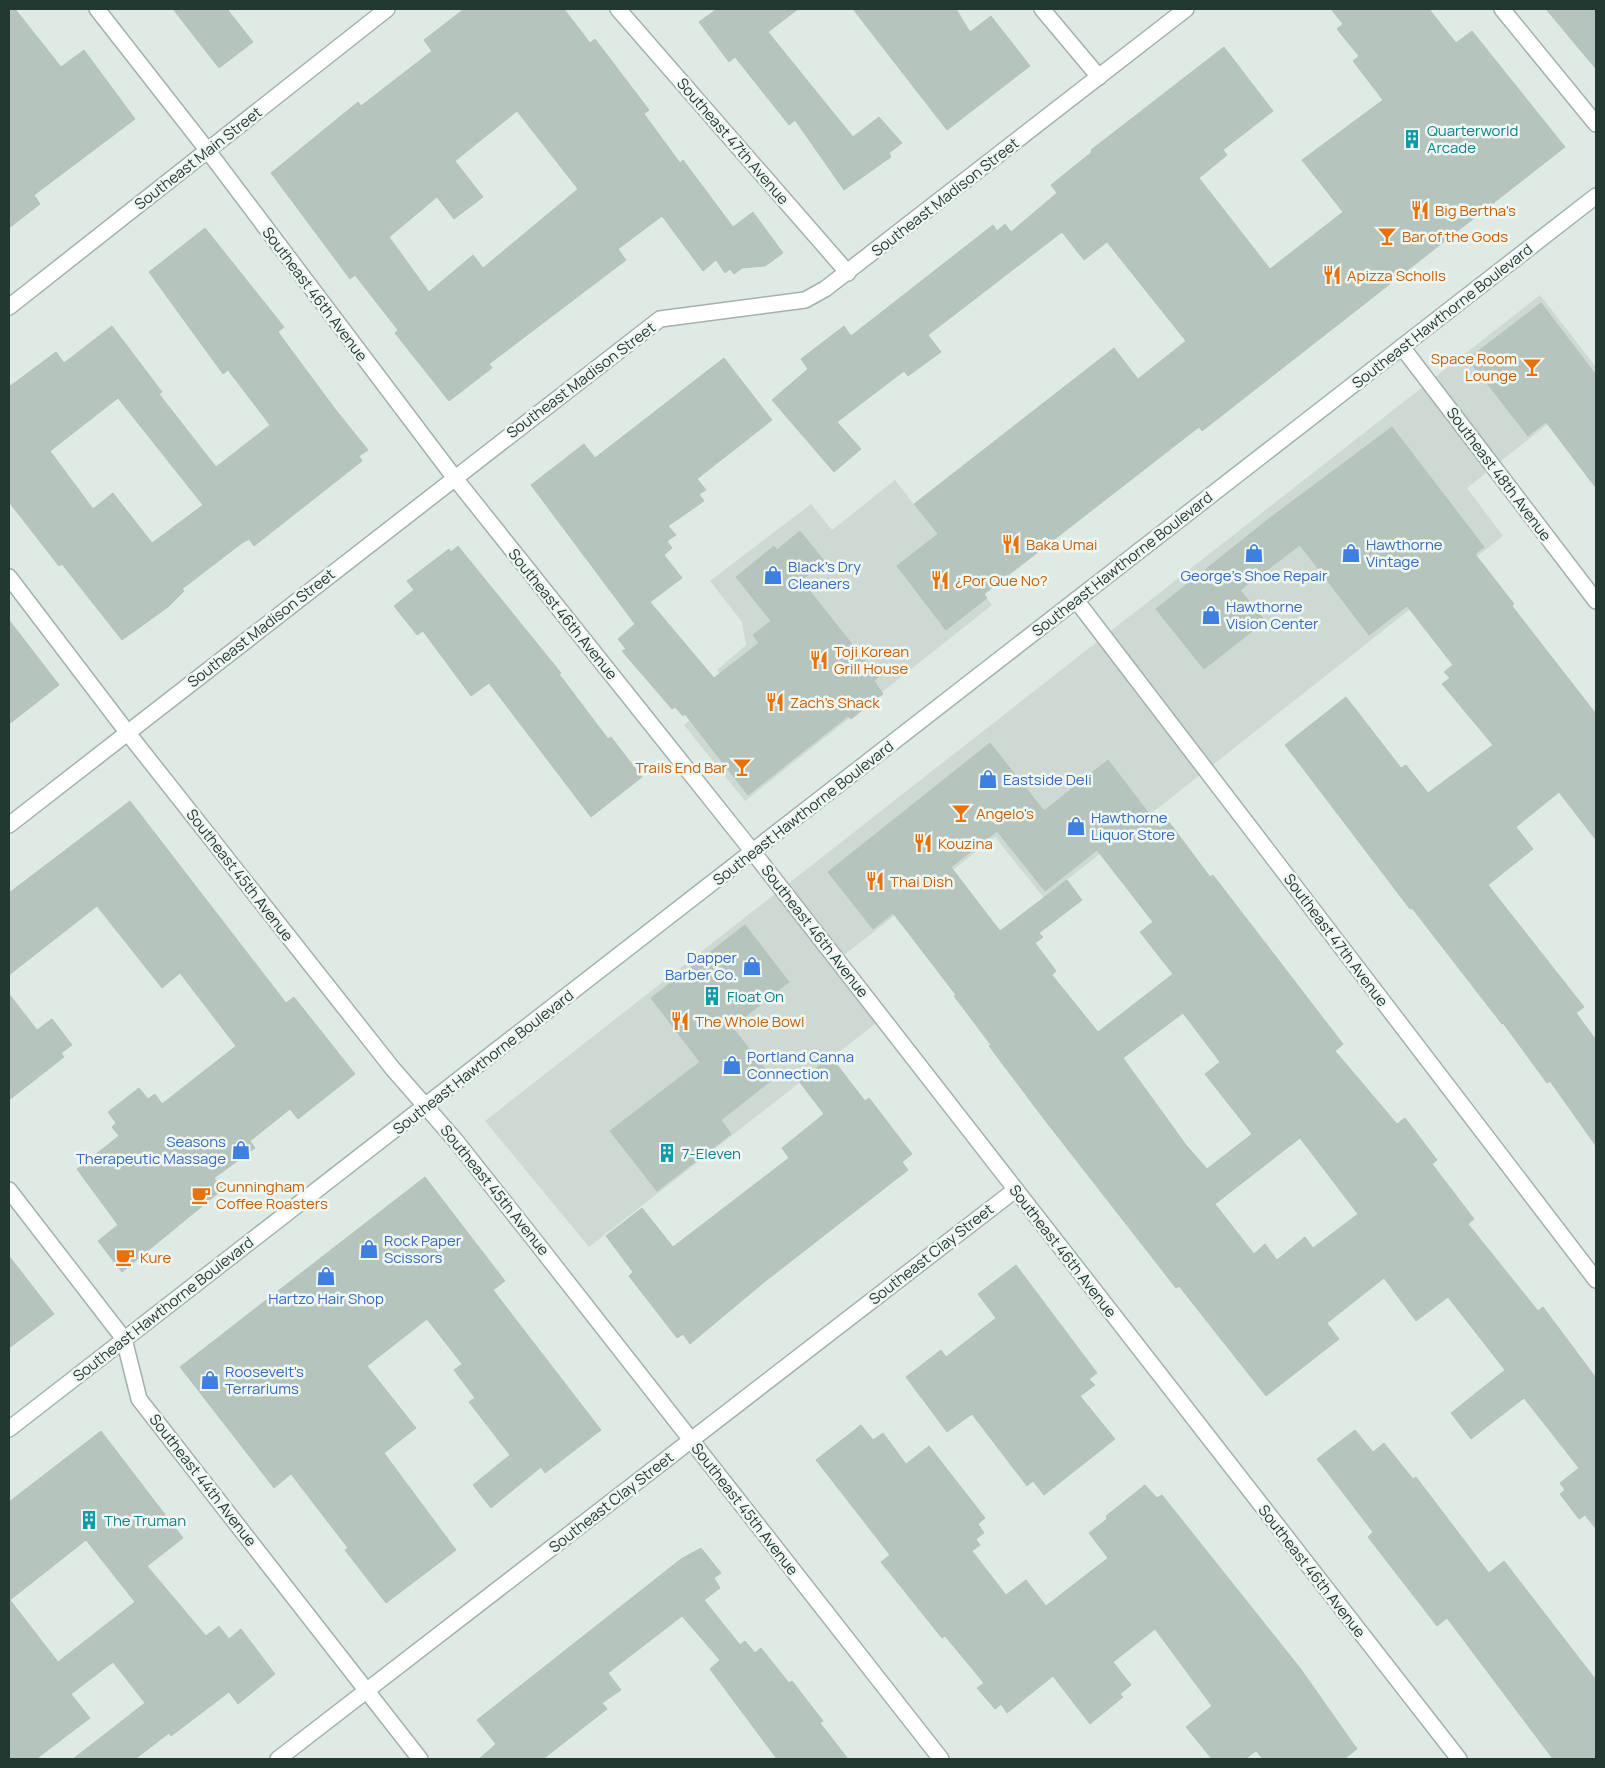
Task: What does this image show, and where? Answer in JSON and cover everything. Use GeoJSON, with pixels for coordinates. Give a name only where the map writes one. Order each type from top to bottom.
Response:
{"type":"FeatureCollection","features":[{"type":"Feature","properties":{"kind":"street","name":"Southeast 46th Avenue"},"geometry":{"type":"LineString","coordinates":[[97,9],[208,151],[454,478],[753,852],[1459,1759]]}},
{"type":"Feature","properties":{"kind":"street","name":"Southeast Main Street"},"geometry":{"type":"LineString","coordinates":[[9,307],[387,9]]}},
{"type":"Feature","properties":{"kind":"street","name":"Southeast 47th Avenue"},"geometry":{"type":"LineString","coordinates":[[618,9],[848,273]]}},
{"type":"Feature","properties":{"kind":"street"},"geometry":{"type":"LineString","coordinates":[[1042,9],[1099,77]]}},
{"type":"Feature","properties":{"kind":"street","name":"Southeast Madison Street"},"geometry":{"type":"LineString","coordinates":[[9,826],[127,732],[660,319],[805,300],[825,289],[1186,9]]}},
{"type":"Feature","properties":{"kind":"street"},"geometry":{"type":"LineString","coordinates":[[1502,9],[1596,124]]}},
{"type":"Feature","properties":{"kind":"street","name":"Southeast Hawthorne Boulevard"},"geometry":{"type":"LineString","coordinates":[[9,1429],[1596,196]]}},
{"type":"Feature","properties":{"kind":"street","name":"Southeast 48th Avenue"},"geometry":{"type":"LineString","coordinates":[[1402,347],[1596,601]]}},
{"type":"Feature","properties":{"kind":"street","name":"Southeast 45th Avenue"},"geometry":{"type":"LineString","coordinates":[[9,577],[127,732],[393,1069],[462,1148],[940,1759]]}},
{"type":"Feature","properties":{"kind":"street","name":"Southeast 47th Avenue"},"geometry":{"type":"LineString","coordinates":[[1076,600],[1596,1280]]}},
{"type":"Feature","properties":{"kind":"street","name":"Southeast 44th Avenue"},"geometry":{"type":"LineString","coordinates":[[9,1190],[124,1340],[139,1399],[420,1759]]}},
{"type":"Feature","properties":{"kind":"street","name":"Southeast Clay Street"},"geometry":{"type":"LineString","coordinates":[[278,1759],[1015,1190]]}},
{"type":"Feature","properties":{"kind":"shaded area"},"geometry":{"type":"Polygon","coordinates":[[[1540,295],[1596,367],[1596,386],[1467,488],[1503,536],[1044,898],[995,837],[839,959],[884,1017],[589,1247],[485,1121],[1540,295]]]}},
{"type":"Feature","properties":{"kind":"shaded area"},"geometry":{"type":"Polygon","coordinates":[[[895,480],[992,605],[745,801],[684,725],[729,688],[717,670],[746,645],[742,622],[710,581],[811,504],[832,530],[895,480]]]}},
{"type":"Feature","properties":{"kind":"building"},"geometry":{"type":"Polygon","coordinates":[[[9,9],[15,9],[61,67],[84,50],[135,119],[34,195],[40,204],[9,228],[9,9]]]}},
{"type":"Feature","properties":{"kind":"building"},"geometry":{"type":"Polygon","coordinates":[[[173,9],[227,9],[253,42],[219,68],[173,9]]]}},
{"type":"Feature","properties":{"kind":"building"},"geometry":{"type":"Polygon","coordinates":[[[464,9],[564,9],[590,43],[595,39],[649,110],[644,114],[680,163],[683,160],[733,227],[753,212],[783,253],[765,266],[742,268],[734,274],[730,269],[725,273],[716,260],[703,271],[662,216],[618,249],[626,260],[489,364],[492,368],[449,401],[395,333],[398,330],[355,275],[350,279],[271,173],[358,102],[361,106],[432,51],[424,40],[464,9]],[[517,111],[455,161],[483,197],[454,219],[437,197],[389,237],[429,292],[473,255],[483,268],[578,189],[517,111]]]}},
{"type":"Feature","properties":{"kind":"building"},"geometry":{"type":"Polygon","coordinates":[[[717,9],[798,9],[768,32],[853,137],[879,117],[902,143],[889,153],[891,157],[844,190],[795,120],[789,125],[735,57],[729,62],[699,22],[717,9]]]}},
{"type":"Feature","properties":{"kind":"building"},"geometry":{"type":"Polygon","coordinates":[[[853,9],[956,9],[970,32],[991,16],[1030,66],[947,130],[853,9]]]}},
{"type":"Feature","properties":{"kind":"building"},"geometry":{"type":"Polygon","coordinates":[[[1331,9],[1429,9],[1456,43],[1472,31],[1565,147],[1202,431],[1199,427],[984,594],[987,598],[946,630],[897,566],[938,534],[914,504],[1114,348],[1138,379],[1186,341],[1107,242],[1084,260],[1062,232],[928,335],[941,352],[908,376],[904,371],[837,422],[861,449],[834,472],[772,400],[808,369],[801,359],[844,326],[851,336],[993,225],[997,231],[1005,224],[1011,232],[1057,193],[1051,185],[1092,152],[1091,150],[1224,47],[1273,111],[1223,150],[1227,155],[1199,178],[1270,269],[1343,212],[1302,160],[1383,100],[1353,61],[1359,56],[1337,29],[1343,24],[1331,9]]]}},
{"type":"Feature","properties":{"kind":"building"},"geometry":{"type":"Polygon","coordinates":[[[1546,9],[1596,9],[1596,69],[1546,9]]]}},
{"type":"Feature","properties":{"kind":"building"},"geometry":{"type":"Polygon","coordinates":[[[205,228],[284,327],[278,332],[368,450],[359,456],[362,461],[254,546],[249,539],[242,543],[182,589],[184,591],[168,607],[122,640],[62,564],[59,566],[9,502],[9,387],[56,352],[64,363],[112,326],[162,392],[159,394],[216,467],[270,425],[228,370],[223,374],[149,272],[205,228]],[[118,398],[50,451],[93,509],[113,493],[152,543],[203,505],[118,398]]]}},
{"type":"Feature","properties":{"kind":"building","name":"Space Room Lounge"},"geometry":{"type":"Polygon","coordinates":[[[1541,303],[1596,375],[1596,488],[1546,422],[1528,436],[1468,359],[1541,303]]]}},
{"type":"Feature","properties":{"kind":"building"},"geometry":{"type":"Polygon","coordinates":[[[724,358],[772,420],[697,479],[706,490],[699,494],[704,501],[668,526],[676,535],[667,541],[672,548],[664,555],[682,578],[650,602],[714,678],[759,643],[753,635],[771,621],[736,577],[774,546],[777,550],[800,531],[825,562],[801,580],[878,677],[874,681],[883,694],[851,719],[848,716],[748,795],[685,714],[683,716],[675,707],[672,709],[622,651],[626,649],[618,639],[635,624],[531,485],[584,444],[595,458],[724,358]]]}},
{"type":"Feature","properties":{"kind":"building"},"geometry":{"type":"Polygon","coordinates":[[[1392,427],[1484,547],[1475,554],[1514,604],[1512,606],[1596,714],[1596,840],[1559,792],[1516,827],[1533,849],[1488,885],[1584,1007],[1576,1013],[1596,1040],[1596,1146],[1550,1081],[1547,1083],[1503,1023],[1412,908],[1410,909],[1285,745],[1346,697],[1401,768],[1406,765],[1428,793],[1493,745],[1442,684],[1450,678],[1444,672],[1453,665],[1407,606],[1369,635],[1300,545],[1240,590],[1265,621],[1204,669],[1156,609],[1270,518],[1392,427]]]}},
{"type":"Feature","properties":{"kind":"building"},"geometry":{"type":"Polygon","coordinates":[[[458,546],[561,673],[559,674],[608,739],[611,737],[642,777],[591,817],[489,683],[471,696],[423,631],[417,635],[394,606],[414,590],[407,581],[449,549],[451,552],[458,546]]]}},
{"type":"Feature","properties":{"kind":"building"},"geometry":{"type":"Polygon","coordinates":[[[9,620],[59,685],[9,724],[9,620]]]}},
{"type":"Feature","properties":{"kind":"building"},"geometry":{"type":"Polygon","coordinates":[[[990,743],[1044,811],[1108,760],[1160,828],[1169,822],[1210,877],[1213,875],[1343,1044],[1335,1051],[1397,1124],[1405,1118],[1437,1160],[1432,1164],[1474,1219],[1468,1224],[1538,1311],[1543,1307],[1596,1378],[1596,1529],[1585,1515],[1579,1519],[1560,1494],[1565,1490],[1560,1483],[1579,1468],[1524,1398],[1471,1439],[1451,1413],[1505,1370],[1448,1297],[1416,1321],[1384,1278],[1327,1323],[1339,1339],[1266,1396],[1179,1286],[1176,1288],[1044,1119],[989,1046],[991,1045],[954,996],[956,995],[893,913],[873,929],[828,872],[990,743]],[[997,831],[951,867],[1000,931],[1067,880],[1082,900],[1039,933],[1043,937],[1035,943],[1056,971],[1052,975],[1098,1032],[1173,974],[1140,932],[1153,922],[1097,850],[1045,891],[997,831]],[[1183,1013],[1123,1058],[1186,1145],[1207,1169],[1252,1134],[1205,1074],[1220,1062],[1183,1013]],[[1300,1138],[1215,1204],[1254,1254],[1265,1244],[1277,1260],[1305,1237],[1313,1248],[1358,1214],[1300,1138]]]}},
{"type":"Feature","properties":{"kind":"building"},"geometry":{"type":"Polygon","coordinates":[[[130,801],[286,1003],[294,997],[355,1074],[298,1119],[290,1109],[250,1141],[255,1148],[214,1178],[223,1189],[122,1272],[98,1241],[118,1225],[77,1169],[119,1136],[112,1127],[116,1123],[108,1112],[139,1088],[148,1099],[155,1094],[162,1104],[236,1046],[180,973],[162,988],[97,906],[9,975],[9,893],[130,801]]]}},
{"type":"Feature","properties":{"kind":"building"},"geometry":{"type":"Polygon","coordinates":[[[745,925],[789,982],[732,1027],[773,1079],[721,1120],[731,1134],[657,1191],[610,1131],[700,1062],[651,998],[745,925]]]}},
{"type":"Feature","properties":{"kind":"building"},"geometry":{"type":"Polygon","coordinates":[[[9,994],[37,1030],[52,1019],[72,1045],[61,1053],[64,1057],[9,1100],[9,994]]]}},
{"type":"Feature","properties":{"kind":"building"},"geometry":{"type":"Polygon","coordinates":[[[831,1057],[865,1101],[869,1098],[912,1154],[902,1162],[908,1170],[763,1283],[690,1344],[683,1334],[677,1338],[629,1276],[633,1272],[606,1236],[642,1208],[673,1247],[789,1158],[782,1148],[824,1114],[799,1081],[831,1057]]]}},
{"type":"Feature","properties":{"kind":"building"},"geometry":{"type":"Polygon","coordinates":[[[425,1177],[505,1281],[493,1290],[601,1430],[545,1473],[541,1467],[491,1508],[473,1485],[510,1455],[469,1402],[475,1398],[454,1370],[462,1364],[427,1319],[367,1366],[416,1428],[384,1453],[456,1550],[386,1603],[345,1550],[348,1548],[291,1474],[274,1488],[180,1367],[425,1177]]]}},
{"type":"Feature","properties":{"kind":"building"},"geometry":{"type":"Polygon","coordinates":[[[9,1256],[54,1314],[9,1348],[9,1256]]]}},
{"type":"Feature","properties":{"kind":"building"},"geometry":{"type":"Polygon","coordinates":[[[1016,1265],[1097,1373],[1089,1379],[1095,1385],[1080,1396],[1115,1439],[1044,1495],[1033,1481],[1027,1486],[972,1414],[947,1432],[906,1377],[941,1350],[946,1357],[996,1318],[978,1294],[1016,1265]]]}},
{"type":"Feature","properties":{"kind":"building"},"geometry":{"type":"Polygon","coordinates":[[[861,1425],[873,1440],[883,1433],[906,1464],[929,1446],[985,1518],[978,1524],[984,1533],[976,1539],[980,1545],[972,1551],[1006,1595],[1026,1580],[1046,1606],[1108,1558],[1089,1533],[1107,1519],[1106,1516],[1145,1485],[1157,1498],[1162,1495],[1300,1668],[1357,1749],[1344,1759],[1263,1759],[1256,1751],[1245,1759],[1212,1759],[1186,1727],[1212,1706],[1155,1629],[1113,1662],[1131,1685],[1120,1694],[1123,1697],[1090,1724],[1053,1676],[1007,1713],[1001,1704],[995,1709],[977,1688],[984,1683],[945,1636],[942,1638],[881,1562],[890,1555],[816,1460],[861,1425]]]}},
{"type":"Feature","properties":{"kind":"building"},"geometry":{"type":"Polygon","coordinates":[[[1355,1430],[1373,1452],[1384,1443],[1413,1479],[1416,1477],[1489,1573],[1504,1561],[1596,1680],[1596,1759],[1553,1759],[1447,1618],[1437,1626],[1368,1537],[1373,1532],[1317,1459],[1355,1430]]]}},
{"type":"Feature","properties":{"kind":"building"},"geometry":{"type":"Polygon","coordinates":[[[101,1431],[183,1538],[147,1566],[206,1636],[219,1626],[229,1639],[241,1629],[275,1674],[238,1704],[229,1692],[171,1736],[169,1733],[135,1759],[73,1759],[145,1703],[113,1662],[71,1694],[90,1718],[36,1759],[9,1759],[9,1502],[101,1431]],[[86,1540],[10,1600],[58,1662],[135,1602],[86,1540]]]}},
{"type":"Feature","properties":{"kind":"building"},"geometry":{"type":"Polygon","coordinates":[[[701,1548],[721,1573],[714,1578],[720,1588],[704,1600],[740,1645],[745,1641],[755,1653],[761,1648],[789,1683],[792,1681],[823,1721],[820,1723],[848,1759],[777,1759],[710,1669],[720,1660],[682,1616],[608,1673],[621,1690],[602,1703],[607,1709],[543,1759],[479,1759],[496,1744],[477,1720],[681,1559],[701,1548]]]}},
{"type":"Feature","properties":{"kind":"place","name":"Quarterworld Arcade"},"geometry":{"type":"Point","coordinates":[1412,139]}},
{"type":"Feature","properties":{"kind":"place","name":"Big Bertha's"},"geometry":{"type":"Point","coordinates":[1420,210]}},
{"type":"Feature","properties":{"kind":"place","name":"Bar of the Gods"},"geometry":{"type":"Point","coordinates":[1387,236]}},
{"type":"Feature","properties":{"kind":"place","name":"Apizza Scholls"},"geometry":{"type":"Point","coordinates":[1332,275]}},
{"type":"Feature","properties":{"kind":"place","name":"Space Room Lounge"},"geometry":{"type":"Point","coordinates":[1532,367]}},
{"type":"Feature","properties":{"kind":"place","name":"Baka Umai"},"geometry":{"type":"Point","coordinates":[1011,544]}},
{"type":"Feature","properties":{"kind":"place","name":"George’s Shoe Repair"},"geometry":{"type":"Point","coordinates":[1254,553]}},
{"type":"Feature","properties":{"kind":"place","name":"Hawthorne Vintage"},"geometry":{"type":"Point","coordinates":[1351,553]}},
{"type":"Feature","properties":{"kind":"place","name":"Black's Dry Cleaners"},"geometry":{"type":"Point","coordinates":[773,575]}},
{"type":"Feature","properties":{"kind":"place","name":"¿Por Que No?"},"geometry":{"type":"Point","coordinates":[940,580]}},
{"type":"Feature","properties":{"kind":"place","name":"Hawthorne Vision Center"},"geometry":{"type":"Point","coordinates":[1211,615]}},
{"type":"Feature","properties":{"kind":"place","name":"Toji Korean Grill House"},"geometry":{"type":"Point","coordinates":[819,660]}},
{"type":"Feature","properties":{"kind":"place","name":"Zach's Shack"},"geometry":{"type":"Point","coordinates":[775,702]}},
{"type":"Feature","properties":{"kind":"place","name":"Trails End Bar"},"geometry":{"type":"Point","coordinates":[742,767]}},
{"type":"Feature","properties":{"kind":"place","name":"Eastside Deli"},"geometry":{"type":"Point","coordinates":[988,779]}},
{"type":"Feature","properties":{"kind":"place","name":"Angelo's"},"geometry":{"type":"Point","coordinates":[961,813]}},
{"type":"Feature","properties":{"kind":"place","name":"Hawthorne Liquor Store"},"geometry":{"type":"Point","coordinates":[1076,826]}},
{"type":"Feature","properties":{"kind":"place","name":"Kouzina"},"geometry":{"type":"Point","coordinates":[923,843]}},
{"type":"Feature","properties":{"kind":"place","name":"Thai Dish"},"geometry":{"type":"Point","coordinates":[875,881]}},
{"type":"Feature","properties":{"kind":"place","name":"Dapper Barber Co."},"geometry":{"type":"Point","coordinates":[752,966]}},
{"type":"Feature","properties":{"kind":"place","name":"Float On"},"geometry":{"type":"Point","coordinates":[712,996]}},
{"type":"Feature","properties":{"kind":"place","name":"The Whole Bowl"},"geometry":{"type":"Point","coordinates":[680,1021]}},
{"type":"Feature","properties":{"kind":"place","name":"Portland Canna Connection"},"geometry":{"type":"Point","coordinates":[732,1065]}},
{"type":"Feature","properties":{"kind":"place","name":"Seasons Therapeutic Massage"},"geometry":{"type":"Point","coordinates":[241,1150]}},
{"type":"Feature","properties":{"kind":"place","name":"7-Eleven"},"geometry":{"type":"Point","coordinates":[667,1153]}},
{"type":"Feature","properties":{"kind":"place","name":"Cunningham Coffee Roasters"},"geometry":{"type":"Point","coordinates":[201,1195]}},
{"type":"Feature","properties":{"kind":"place","name":"Rock Paper Scissors"},"geometry":{"type":"Point","coordinates":[369,1249]}},
{"type":"Feature","properties":{"kind":"place","name":"Kure"},"geometry":{"type":"Point","coordinates":[125,1257]}},
{"type":"Feature","properties":{"kind":"place","name":"Hartzo Hair Shop"},"geometry":{"type":"Point","coordinates":[326,1276]}},
{"type":"Feature","properties":{"kind":"place","name":"Roosevelt's Terrariums"},"geometry":{"type":"Point","coordinates":[210,1380]}},
{"type":"Feature","properties":{"kind":"place","name":"The Truman"},"geometry":{"type":"Point","coordinates":[89,1520]}}]}
